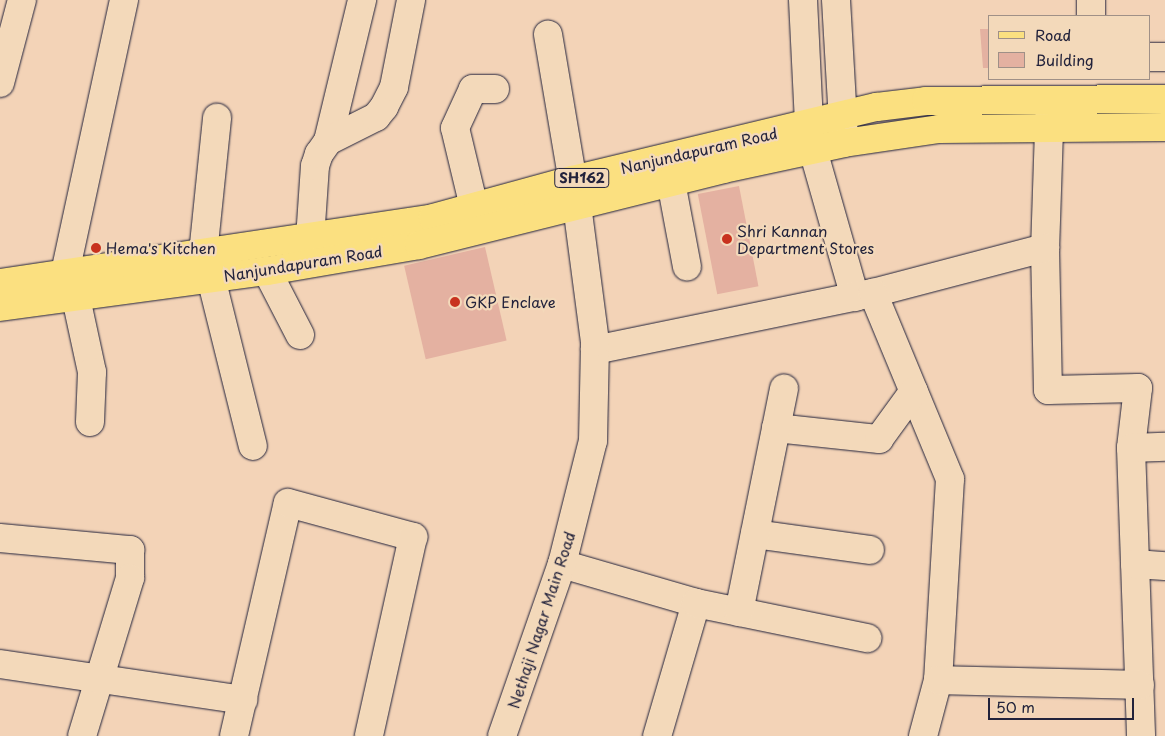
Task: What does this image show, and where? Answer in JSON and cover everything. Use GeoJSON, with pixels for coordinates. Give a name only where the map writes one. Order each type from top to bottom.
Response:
{"type":"FeatureCollection","features":[{"type":"Feature","properties":{"kind":"main road","name":"Nanjundapuram Road"},"geometry":{"type":"LineString","coordinates":[[0,307],[76,298],[310,239],[433,218],[474,207],[671,182],[844,143],[1050,113],[1165,99]]}},
{"type":"Feature","properties":{"kind":"main road","name":"Nanjundapuram Road"},"geometry":{"type":"LineString","coordinates":[[0,283],[65,273],[207,266],[267,271],[419,245],[575,193],[809,122],[842,113],[926,101],[1165,127]]}},
{"type":"Feature","properties":{"kind":"street"},"geometry":{"type":"LineString","coordinates":[[0,83],[4,54],[22,0]]}},
{"type":"Feature","properties":{"kind":"street"},"geometry":{"type":"LineString","coordinates":[[65,273],[124,0]]}},
{"type":"Feature","properties":{"kind":"street"},"geometry":{"type":"LineString","coordinates":[[310,239],[315,166],[328,141],[362,0]]}},
{"type":"Feature","properties":{"kind":"street"},"geometry":{"type":"LineString","coordinates":[[328,141],[376,117],[384,107],[394,88],[411,0]]}},
{"type":"Feature","properties":{"kind":"street"},"geometry":{"type":"LineString","coordinates":[[803,0],[809,122]]}},
{"type":"Feature","properties":{"kind":"street"},"geometry":{"type":"LineString","coordinates":[[836,0],[844,143]]}},
{"type":"Feature","properties":{"kind":"street"},"geometry":{"type":"LineString","coordinates":[[1091,0],[1091,15]]}},
{"type":"Feature","properties":{"kind":"street","name":"Nethaji Nagar Main Road"},"geometry":{"type":"LineString","coordinates":[[502,736],[562,564],[593,441],[595,350],[575,193],[548,34]]}},
{"type":"Feature","properties":{"kind":"street"},"geometry":{"type":"LineString","coordinates":[[1150,57],[1165,57]]}},
{"type":"Feature","properties":{"kind":"street"},"geometry":{"type":"LineString","coordinates":[[474,207],[455,128],[472,89],[495,89]]}},
{"type":"Feature","properties":{"kind":"street"},"geometry":{"type":"LineString","coordinates":[[1050,113],[1045,248],[1048,390],[1138,388],[1131,448],[1141,736]]}},
{"type":"Feature","properties":{"kind":"street"},"geometry":{"type":"LineString","coordinates":[[217,118],[207,266],[253,446]]}},
{"type":"Feature","properties":{"kind":"street"},"geometry":{"type":"LineString","coordinates":[[813,150],[864,295],[914,391],[950,479],[938,680],[924,736]]}},
{"type":"Feature","properties":{"kind":"street"},"geometry":{"type":"LineString","coordinates":[[671,182],[687,268]]}},
{"type":"Feature","properties":{"kind":"street"},"geometry":{"type":"LineString","coordinates":[[595,350],[864,295],[1045,248]]}},
{"type":"Feature","properties":{"kind":"street"},"geometry":{"type":"LineString","coordinates":[[267,271],[300,335]]}},
{"type":"Feature","properties":{"kind":"street"},"geometry":{"type":"LineString","coordinates":[[76,298],[92,372],[90,422]]}},
{"type":"Feature","properties":{"kind":"street"},"geometry":{"type":"LineString","coordinates":[[739,612],[784,388]]}},
{"type":"Feature","properties":{"kind":"street"},"geometry":{"type":"LineString","coordinates":[[776,428],[879,439],[914,391]]}},
{"type":"Feature","properties":{"kind":"street"},"geometry":{"type":"LineString","coordinates":[[1131,448],[1165,447]]}},
{"type":"Feature","properties":{"kind":"street"},"geometry":{"type":"LineString","coordinates":[[234,736],[288,503],[413,537],[369,736]]}},
{"type":"Feature","properties":{"kind":"street"},"geometry":{"type":"LineString","coordinates":[[755,534],[870,550]]}},
{"type":"Feature","properties":{"kind":"street"},"geometry":{"type":"LineString","coordinates":[[0,538],[130,550],[130,578],[98,678],[82,736]]}},
{"type":"Feature","properties":{"kind":"street"},"geometry":{"type":"LineString","coordinates":[[562,564],[696,603],[867,638]]}},
{"type":"Feature","properties":{"kind":"street"},"geometry":{"type":"LineString","coordinates":[[1135,564],[1165,566]]}},
{"type":"Feature","properties":{"kind":"street"},"geometry":{"type":"LineString","coordinates":[[657,736],[696,603]]}},
{"type":"Feature","properties":{"kind":"street"},"geometry":{"type":"LineString","coordinates":[[0,664],[243,700]]}},
{"type":"Feature","properties":{"kind":"street"},"geometry":{"type":"LineString","coordinates":[[938,680],[1140,685]]}},
{"type":"Feature","properties":{"kind":"building"},"geometry":{"type":"Polygon","coordinates":[[[980,29],[988,29],[988,68],[983,68],[980,29]]]}},
{"type":"Feature","properties":{"kind":"building","name":"Shri Kannan Department Stores"},"geometry":{"type":"Polygon","coordinates":[[[739,186],[758,286],[717,294],[698,194],[739,186]]]}},
{"type":"Feature","properties":{"kind":"building","name":"GKP Enclave"},"geometry":{"type":"Polygon","coordinates":[[[485,247],[507,341],[426,359],[404,266],[485,247]]]}},
{"type":"Feature","properties":{"kind":"place","name":"Shri Kannan Department Stores"},"geometry":{"type":"Point","coordinates":[727,239]}},
{"type":"Feature","properties":{"kind":"place","name":"Hema's Kitchen"},"geometry":{"type":"Point","coordinates":[96,248]}},
{"type":"Feature","properties":{"kind":"place","name":"GKP Enclave"},"geometry":{"type":"Point","coordinates":[455,302]}}]}
